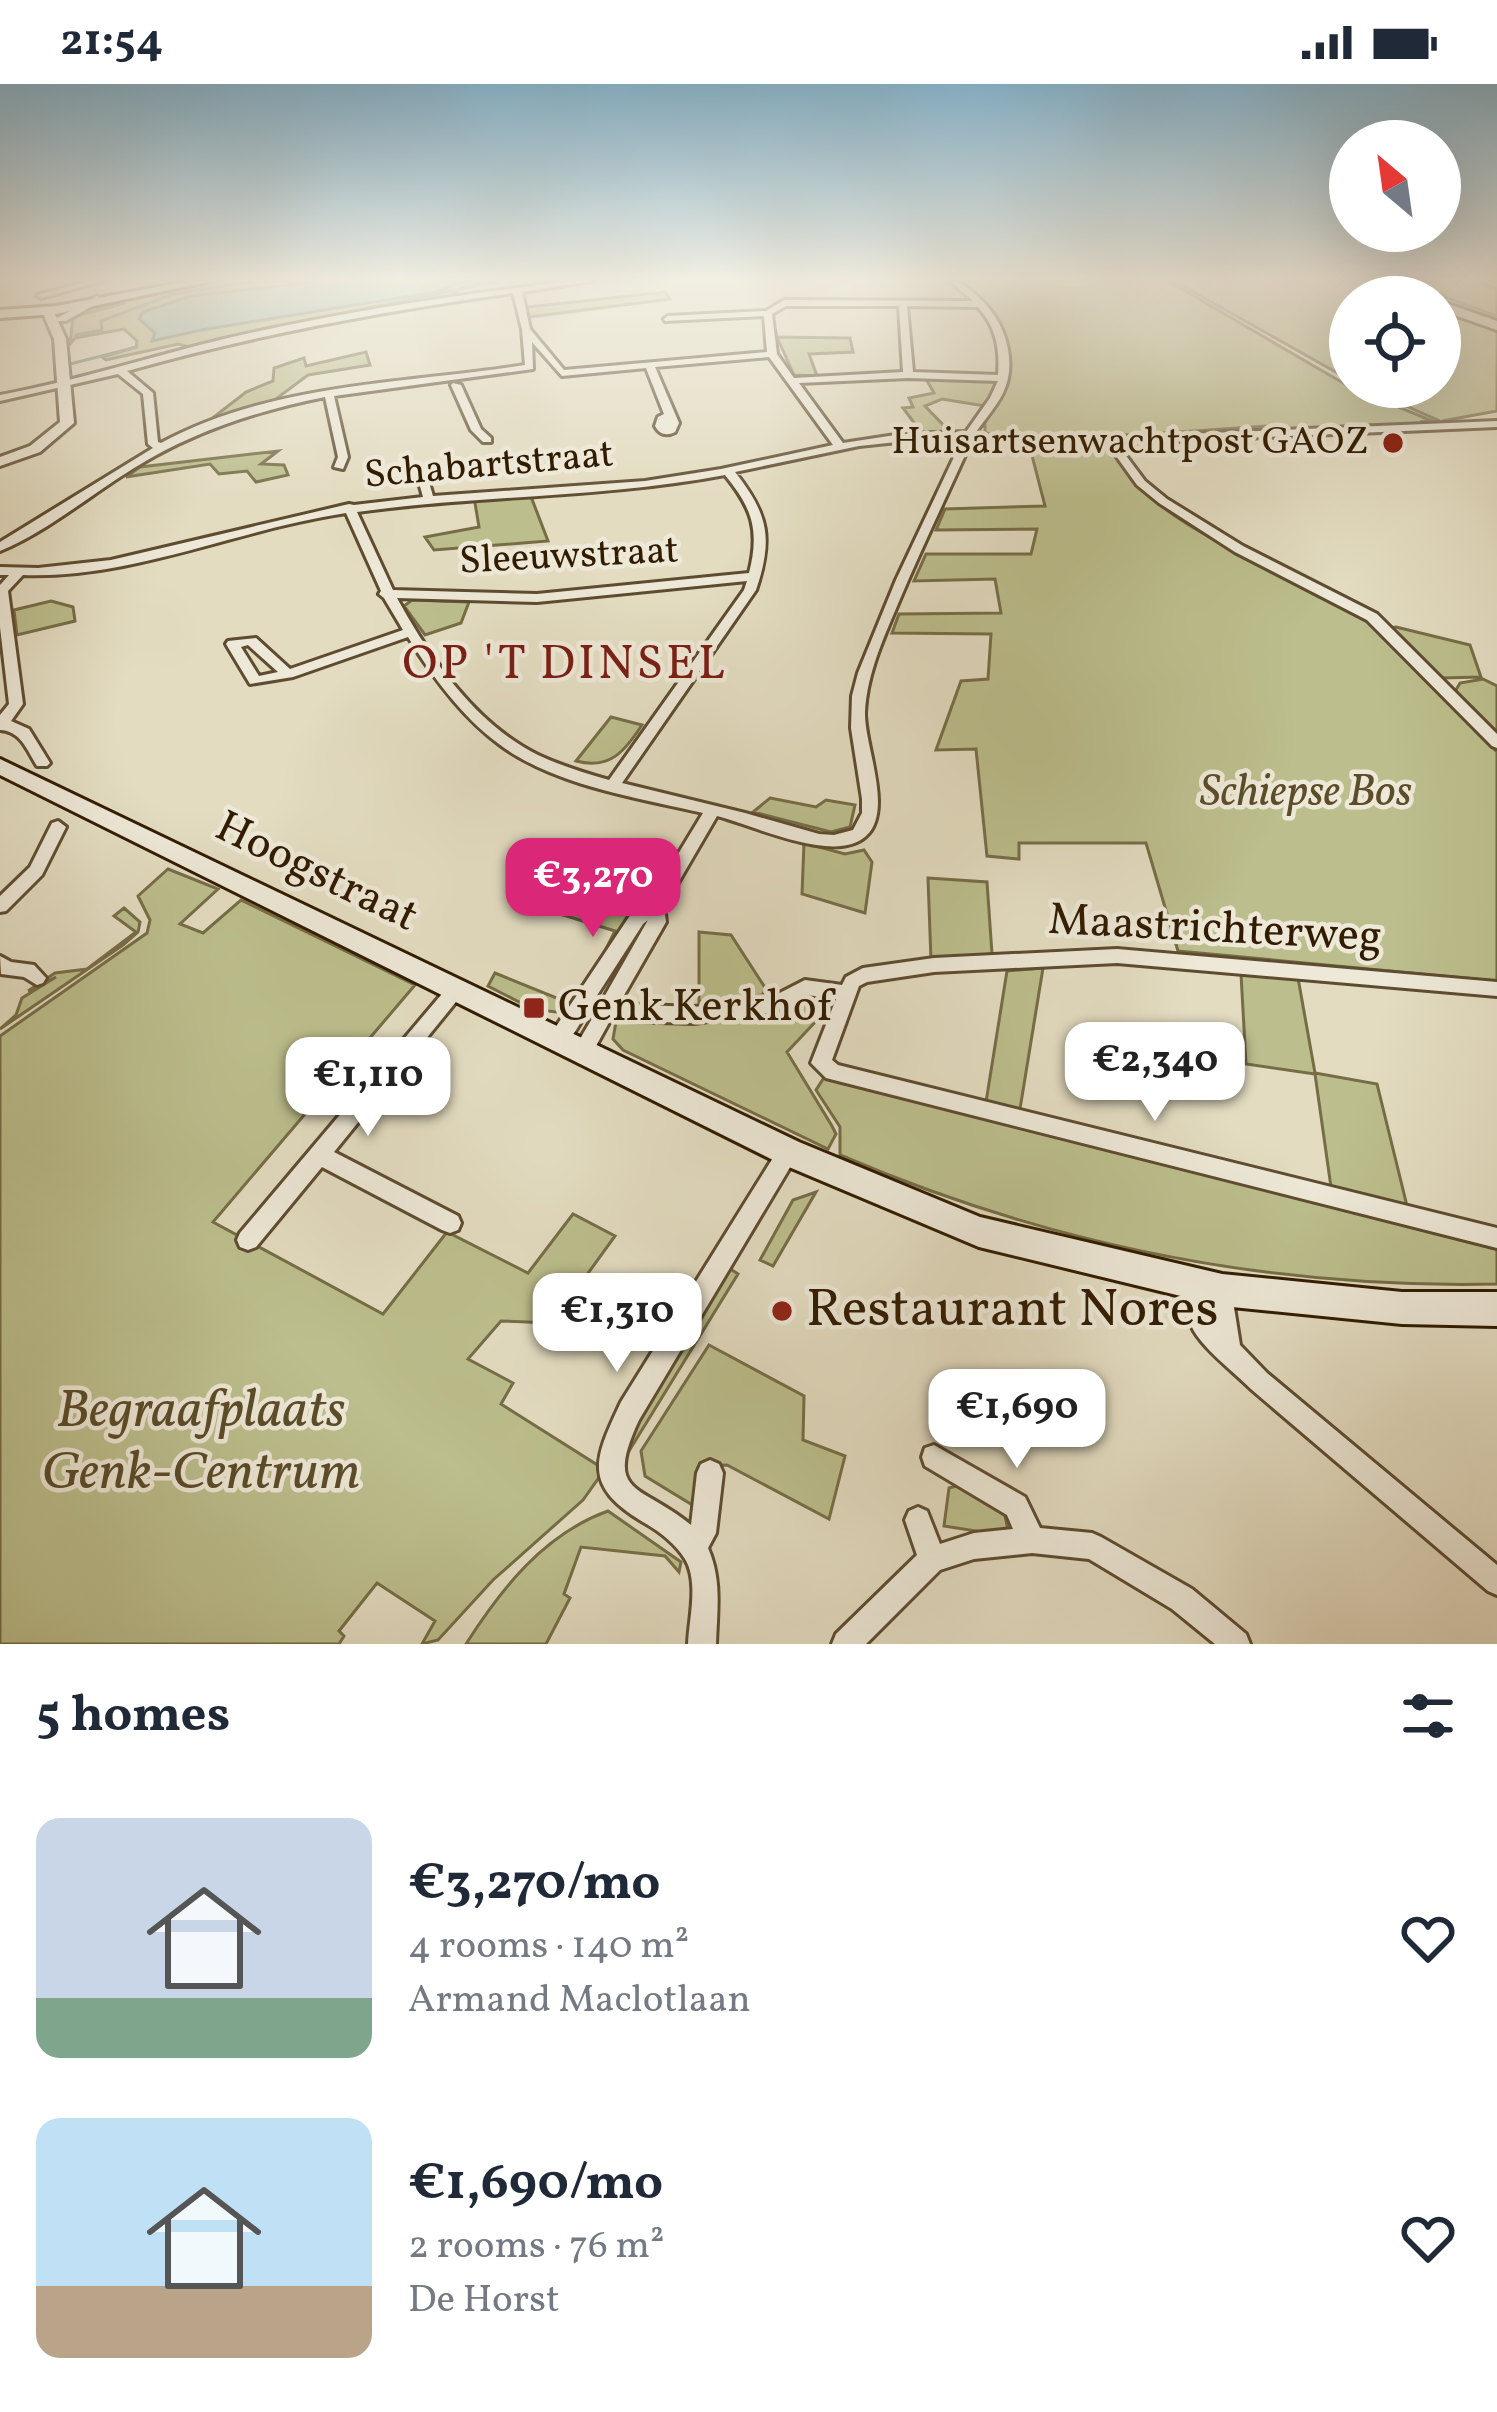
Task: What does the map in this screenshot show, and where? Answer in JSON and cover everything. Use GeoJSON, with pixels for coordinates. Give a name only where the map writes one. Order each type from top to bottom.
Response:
{"type":"FeatureCollection","features":[{"type":"Feature","properties":{"kind":"main road","name":"Hoogstraat"},"geometry":{"type":"LineString","coordinates":[[0,766],[788,1152],[979,1232],[1222,1290],[1402,1308],[1497,1309]]}},
{"type":"Feature","properties":{"kind":"street"},"geometry":{"type":"LineString","coordinates":[[0,462],[35,449],[64,428],[70,416],[62,354]]}},
{"type":"Feature","properties":{"kind":"street"},"geometry":{"type":"LineString","coordinates":[[0,398],[66,387],[185,354]]}},
{"type":"Feature","properties":{"kind":"street"},"geometry":{"type":"LineString","coordinates":[[0,545],[80,501],[162,447],[232,416],[329,395],[530,367],[529,354]]}},
{"type":"Feature","properties":{"kind":"street"},"geometry":{"type":"LineString","coordinates":[[546,354],[562,373]]}},
{"type":"Feature","properties":{"kind":"street"},"geometry":{"type":"LineString","coordinates":[[404,385],[407,390],[772,354],[841,448]]}},
{"type":"Feature","properties":{"kind":"street"},"geometry":{"type":"LineString","coordinates":[[907,354],[908,375]]}},
{"type":"Feature","properties":{"kind":"street"},"geometry":{"type":"LineString","coordinates":[[349,508],[386,594],[410,632],[506,744],[535,760],[844,841],[866,827],[868,796],[858,731],[865,670],[969,435],[1001,393],[1003,354]]}},
{"type":"Feature","properties":{"kind":"street"},"geometry":{"type":"LineString","coordinates":[[649,364],[671,419]]}},
{"type":"Feature","properties":{"kind":"street"},"geometry":{"type":"LineString","coordinates":[[122,372],[148,393],[153,444],[162,447]]}},
{"type":"Feature","properties":{"kind":"street"},"geometry":{"type":"LineString","coordinates":[[790,381],[908,375],[1004,378]]}},
{"type":"Feature","properties":{"kind":"street"},"geometry":{"type":"LineString","coordinates":[[456,385],[476,430],[488,440]]}},
{"type":"Feature","properties":{"kind":"street"},"geometry":{"type":"LineString","coordinates":[[329,395],[343,457],[339,466]]}},
{"type":"Feature","properties":{"kind":"street"},"geometry":{"type":"LineString","coordinates":[[1497,421],[1475,426],[1116,440],[1147,489],[1239,549],[1372,617],[1497,743]]}},
{"type":"Feature","properties":{"kind":"street","name":"Schabartstraat"},"geometry":{"type":"LineString","coordinates":[[0,571],[114,565],[197,540],[428,496],[644,484],[841,448],[986,436]]}},
{"type":"Feature","properties":{"kind":"street"},"geometry":{"type":"LineString","coordinates":[[615,782],[755,576],[764,536],[756,511],[726,469]]}},
{"type":"Feature","properties":{"kind":"street"},"geometry":{"type":"LineString","coordinates":[[422,472],[428,496]]}},
{"type":"Feature","properties":{"kind":"street"},"geometry":{"type":"LineString","coordinates":[[19,572],[2,590],[16,704],[2,724],[24,732],[42,763]]}},
{"type":"Feature","properties":{"kind":"street","name":"Sleeuwstraat"},"geometry":{"type":"LineString","coordinates":[[386,594],[537,598],[755,576]]}},
{"type":"Feature","properties":{"kind":"street"},"geometry":{"type":"LineString","coordinates":[[288,674],[248,639],[236,642],[255,681],[288,674],[410,632]]}},
{"type":"Feature","properties":{"kind":"street"},"geometry":{"type":"LineString","coordinates":[[1440,685],[1458,682]]}},
{"type":"Feature","properties":{"kind":"street"},"geometry":{"type":"LineString","coordinates":[[572,1043],[586,1000],[638,919],[655,907],[713,810]]}},
{"type":"Feature","properties":{"kind":"street"},"geometry":{"type":"LineString","coordinates":[[0,906],[36,872],[58,827]]}},
{"type":"Feature","properties":{"kind":"street"},"geometry":{"type":"LineString","coordinates":[[572,1043],[609,1009],[657,922],[655,907]]}},
{"type":"Feature","properties":{"kind":"street","name":"Maastrichterweg"},"geometry":{"type":"LineString","coordinates":[[586,1000],[609,1009],[694,1015],[773,1005],[805,987],[844,993],[863,975],[916,967],[1117,956],[1497,989]]}},
{"type":"Feature","properties":{"kind":"street"},"geometry":{"type":"LineString","coordinates":[[0,963],[8,969],[28,970],[37,978]]}},
{"type":"Feature","properties":{"kind":"street"},"geometry":{"type":"LineString","coordinates":[[248,1240],[458,988]]}},
{"type":"Feature","properties":{"kind":"street"},"geometry":{"type":"LineString","coordinates":[[844,993],[821,1063],[833,1072],[1497,1238]]}},
{"type":"Feature","properties":{"kind":"street"},"geometry":{"type":"LineString","coordinates":[[702,1644],[704,1574],[693,1546],[623,1499],[612,1480],[614,1439],[788,1152]]}},
{"type":"Feature","properties":{"kind":"street"},"geometry":{"type":"LineString","coordinates":[[319,1155],[450,1222]]}},
{"type":"Feature","properties":{"kind":"street"},"geometry":{"type":"LineString","coordinates":[[1186,1283],[1203,1324],[1230,1352],[1384,1493],[1497,1582]]}},
{"type":"Feature","properties":{"kind":"street"},"geometry":{"type":"LineString","coordinates":[[1222,1290],[1230,1352]]}},
{"type":"Feature","properties":{"kind":"street"},"geometry":{"type":"LineString","coordinates":[[934,1457],[1016,1506],[1032,1540]]}},
{"type":"Feature","properties":{"kind":"street"},"geometry":{"type":"LineString","coordinates":[[693,1546],[703,1533],[710,1473]]}},
{"type":"Feature","properties":{"kind":"street"},"geometry":{"type":"LineString","coordinates":[[918,1520],[932,1559]]}},
{"type":"Feature","properties":{"kind":"street"},"geometry":{"type":"LineString","coordinates":[[846,1644],[932,1559],[974,1546],[1032,1540],[1092,1546],[1182,1599],[1236,1644]]}},
{"type":"Feature","properties":{"kind":"green space"},"geometry":{"type":"Polygon","coordinates":[[[358,354],[367,354],[370,365],[308,375],[272,402],[210,420],[246,392],[273,381],[274,368],[304,358],[306,366],[358,354]]]}},
{"type":"Feature","properties":{"kind":"green space"},"geometry":{"type":"Polygon","coordinates":[[[785,354],[813,354],[809,354],[817,376],[794,375],[785,354]]]}},
{"type":"Feature","properties":{"kind":"green space"},"geometry":{"type":"Polygon","coordinates":[[[1008,354],[1293,354],[1329,375],[1329,408],[1401,408],[1430,420],[1420,422],[1440,421],[1411,408],[1461,408],[1461,354],[1497,354],[1497,411],[1442,421],[1448,423],[1283,431],[1287,426],[1281,425],[1279,431],[1264,432],[1268,426],[1106,437],[985,434],[985,424],[978,430],[1003,387],[1008,354]]]}},
{"type":"Feature","properties":{"kind":"green space"},"geometry":{"type":"Polygon","coordinates":[[[1303,354],[1329,354],[1329,368],[1303,354]]]}},
{"type":"Feature","properties":{"kind":"green space"},"geometry":{"type":"Polygon","coordinates":[[[911,376],[1000,382],[983,412],[985,406],[942,399],[925,406],[952,434],[966,430],[964,433],[904,439],[924,436],[903,408],[913,407],[909,398],[934,393],[925,377],[911,376]]]}},
{"type":"Feature","properties":{"kind":"green space","name":"Schiepse Bos"},"geometry":{"type":"Polygon","coordinates":[[[1028,440],[1106,440],[1128,474],[1189,525],[1335,599],[1386,634],[1497,752],[1497,981],[1178,951],[1146,843],[1019,843],[1019,859],[987,856],[976,749],[936,750],[961,681],[988,679],[991,634],[892,633],[899,614],[1001,613],[995,579],[914,581],[926,554],[1031,554],[1037,529],[936,530],[945,509],[1045,506],[1028,440]]]}},
{"type":"Feature","properties":{"kind":"green space"},"geometry":{"type":"Polygon","coordinates":[[[278,451],[261,464],[284,465],[288,475],[256,482],[247,471],[219,474],[210,464],[126,477],[140,467],[278,451]]]}},
{"type":"Feature","properties":{"kind":"green space"},"geometry":{"type":"Polygon","coordinates":[[[530,494],[548,541],[434,550],[425,537],[479,527],[474,497],[530,494]]]}},
{"type":"Feature","properties":{"kind":"green space"},"geometry":{"type":"Polygon","coordinates":[[[412,600],[469,602],[461,623],[425,635],[404,606],[412,600]]]}},
{"type":"Feature","properties":{"kind":"green space"},"geometry":{"type":"Polygon","coordinates":[[[51,601],[73,607],[75,621],[17,635],[14,610],[51,601]]]}},
{"type":"Feature","properties":{"kind":"green space"},"geometry":{"type":"Polygon","coordinates":[[[1389,628],[1470,645],[1481,677],[1441,678],[1389,628]]]}},
{"type":"Feature","properties":{"kind":"green space"},"geometry":{"type":"Polygon","coordinates":[[[1483,679],[1497,686],[1497,739],[1453,695],[1460,683],[1483,679]]]}},
{"type":"Feature","properties":{"kind":"green space"},"geometry":{"type":"Polygon","coordinates":[[[611,717],[642,725],[615,756],[598,763],[576,761],[611,717]]]}},
{"type":"Feature","properties":{"kind":"green space"},"geometry":{"type":"Polygon","coordinates":[[[770,798],[816,807],[826,800],[855,805],[850,827],[831,832],[753,812],[770,798]]]}},
{"type":"Feature","properties":{"kind":"green space"},"geometry":{"type":"Polygon","coordinates":[[[804,843],[845,854],[864,850],[872,862],[865,913],[802,894],[804,843]]]}},
{"type":"Feature","properties":{"kind":"green space","name":"Begraafplaats Genk-Centrum"},"geometry":{"type":"Polygon","coordinates":[[[168,869],[218,889],[180,924],[203,933],[241,900],[415,985],[213,1222],[383,1314],[447,1232],[528,1273],[573,1214],[615,1236],[552,1323],[501,1321],[468,1359],[513,1383],[501,1404],[599,1466],[600,1476],[583,1500],[493,1580],[438,1640],[422,1644],[435,1621],[377,1583],[339,1631],[344,1636],[339,1644],[0,1644],[0,1036],[147,933],[150,920],[138,896],[168,869]]]}},
{"type":"Feature","properties":{"kind":"green space"},"geometry":{"type":"Polygon","coordinates":[[[928,878],[987,882],[992,954],[931,960],[928,878]]]}},
{"type":"Feature","properties":{"kind":"green space"},"geometry":{"type":"Polygon","coordinates":[[[586,886],[644,902],[627,918],[598,965],[615,931],[547,910],[586,886]]]}},
{"type":"Feature","properties":{"kind":"green space"},"geometry":{"type":"Polygon","coordinates":[[[124,908],[140,922],[138,932],[123,945],[0,1029],[16,1015],[22,998],[56,977],[28,991],[55,973],[87,969],[136,932],[114,916],[124,908]]]}},
{"type":"Feature","properties":{"kind":"green space"},"geometry":{"type":"Polygon","coordinates":[[[699,932],[731,935],[766,989],[762,995],[699,1002],[699,932]]]}},
{"type":"Feature","properties":{"kind":"green space"},"geometry":{"type":"Polygon","coordinates":[[[1043,968],[1020,1109],[986,1102],[1007,971],[1043,968]]]}},
{"type":"Feature","properties":{"kind":"green space"},"geometry":{"type":"Polygon","coordinates":[[[495,973],[574,1005],[556,1012],[532,1009],[535,1003],[523,1004],[488,986],[495,973]]]}},
{"type":"Feature","properties":{"kind":"green space"},"geometry":{"type":"Polygon","coordinates":[[[1241,974],[1298,978],[1315,1073],[1377,1084],[1407,1206],[1331,1187],[1315,1074],[1246,1064],[1241,974]]]}},
{"type":"Feature","properties":{"kind":"green space"},"geometry":{"type":"Polygon","coordinates":[[[819,996],[825,1000],[819,1018],[787,1052],[836,1134],[828,1149],[623,1050],[613,1039],[616,1022],[741,1017],[819,996]]]}},
{"type":"Feature","properties":{"kind":"green space"},"geometry":{"type":"Polygon","coordinates":[[[825,1076],[1497,1247],[1497,1284],[1412,1284],[1244,1269],[1080,1237],[999,1214],[840,1155],[840,1127],[816,1090],[825,1076]]]}},
{"type":"Feature","properties":{"kind":"green space"},"geometry":{"type":"Polygon","coordinates":[[[816,1192],[773,1266],[760,1260],[793,1200],[816,1192]]]}},
{"type":"Feature","properties":{"kind":"green space"},"geometry":{"type":"Polygon","coordinates":[[[729,1268],[738,1274],[621,1464],[626,1441],[729,1268]]]}},
{"type":"Feature","properties":{"kind":"green space"},"geometry":{"type":"Polygon","coordinates":[[[709,1345],[804,1396],[803,1440],[845,1456],[829,1519],[727,1465],[705,1466],[699,1509],[645,1476],[641,1451],[709,1345]]]}},
{"type":"Feature","properties":{"kind":"green space"},"geometry":{"type":"Polygon","coordinates":[[[960,1485],[1003,1507],[1008,1530],[1001,1535],[944,1526],[949,1488],[960,1485]]]}},
{"type":"Feature","properties":{"kind":"green space"},"geometry":{"type":"Polygon","coordinates":[[[608,1511],[681,1562],[679,1572],[665,1556],[581,1547],[564,1594],[570,1598],[546,1644],[466,1644],[494,1603],[544,1549],[608,1511]]]}},
{"type":"Feature","properties":{"kind":"waterway"},"geometry":{"type":"LineString","coordinates":[[70,364],[110,354]]}},
{"type":"Feature","properties":{"kind":"place","name":"Huisartsenwachtpost GAOZ"},"geometry":{"type":"Point","coordinates":[1393,443]}},
{"type":"Feature","properties":{"kind":"place","name":"Genk Kerkhof"},"geometry":{"type":"Point","coordinates":[534,1008]}},
{"type":"Feature","properties":{"kind":"place","name":"Restaurant Nores"},"geometry":{"type":"Point","coordinates":[782,1311]}},
{"type":"Feature","properties":{"kind":"district","name":"OP 'T DINSEL"},"geometry":{"type":"Point","coordinates":[565,665]}}]}
